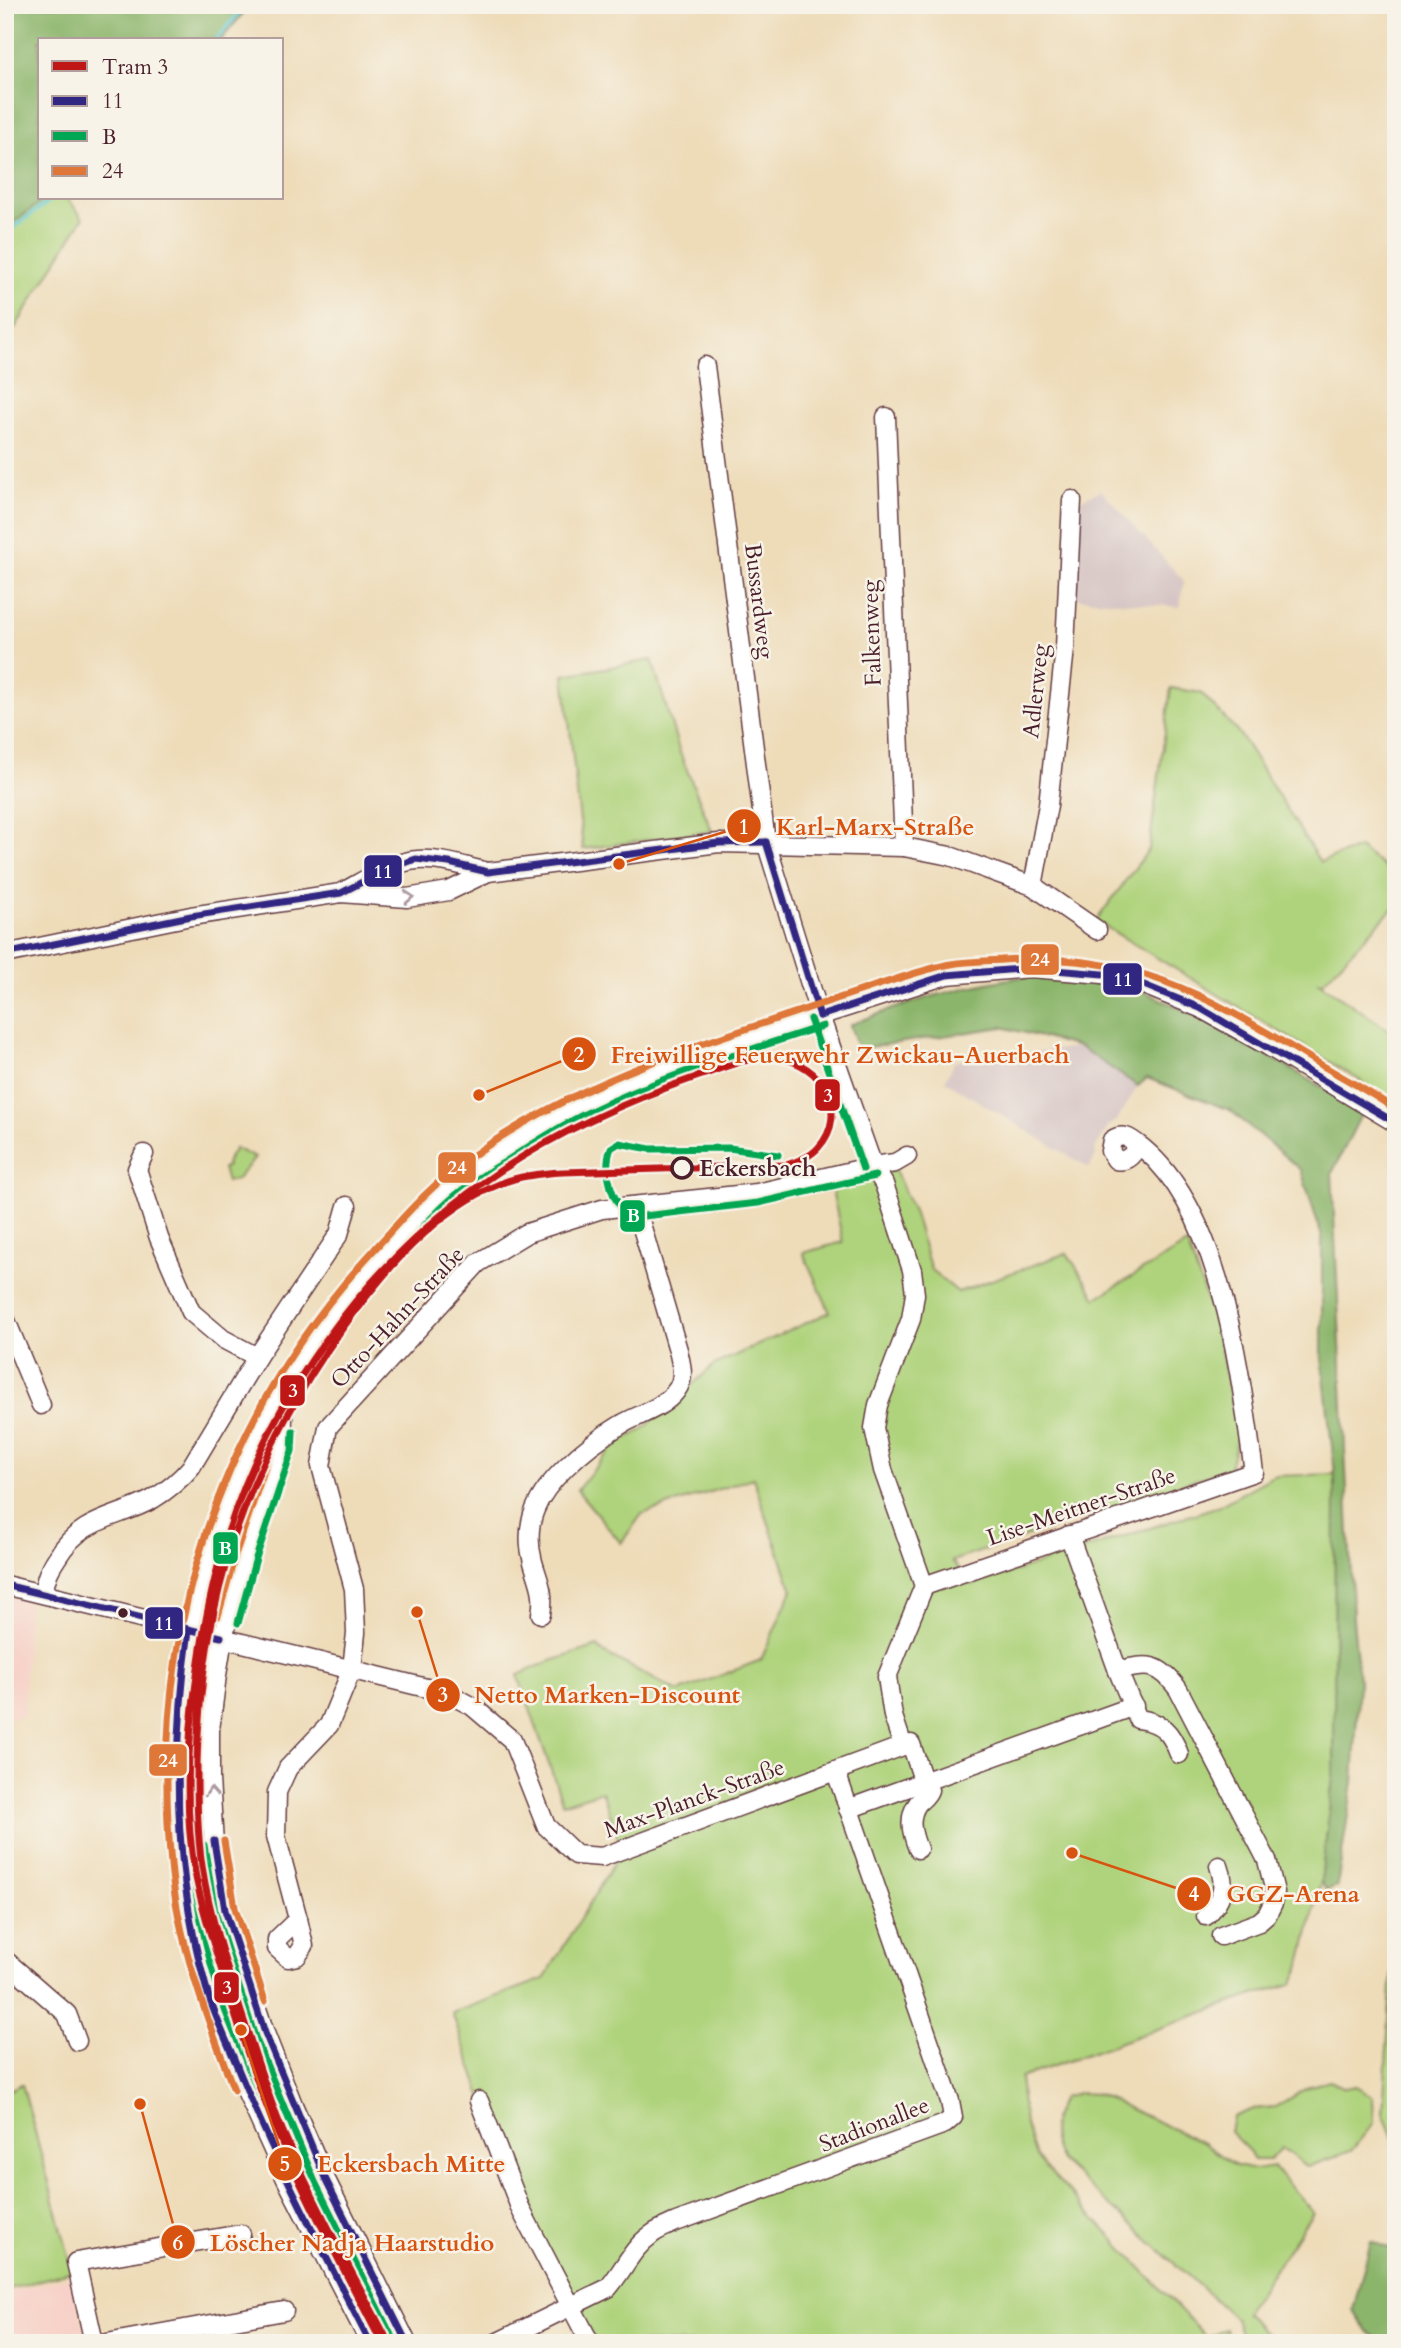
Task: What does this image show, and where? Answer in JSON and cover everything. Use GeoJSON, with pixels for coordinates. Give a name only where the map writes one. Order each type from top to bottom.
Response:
{"type":"FeatureCollection","features":[{"type":"Feature","properties":{"kind":"street","name":"Bussardweg"},"geometry":{"type":"LineString","coordinates":[[705,366],[766,842],[820,1016],[873,1166],[884,1184],[912,1269],[915,1294],[911,1319],[878,1405],[874,1428],[883,1470],[924,1586]]}},
{"type":"Feature","properties":{"kind":"street","name":"Falkenweg"},"geometry":{"type":"LineString","coordinates":[[886,417],[904,846]]}},
{"type":"Feature","properties":{"kind":"street","name":"Adlerweg"},"geometry":{"type":"LineString","coordinates":[[1033,886],[1048,805],[1065,648],[1072,500]]}},
{"type":"Feature","properties":{"kind":"street"},"geometry":{"type":"LineString","coordinates":[[5,954],[191,916],[341,893],[407,898],[449,891],[488,872],[719,843],[904,846],[950,856],[1033,886],[1097,930]]}},
{"type":"Feature","properties":{"kind":"street"},"geometry":{"type":"LineString","coordinates":[[341,893],[389,868],[416,859],[488,872]]}},
{"type":"Feature","properties":{"kind":"street"},"geometry":{"type":"LineString","coordinates":[[370,2343],[260,2123],[206,1987],[184,1879],[177,1815],[176,1766],[182,1670],[189,1630],[222,1511],[252,1440],[300,1356],[340,1301],[376,1259],[459,1179],[582,1103],[689,1060],[947,975],[1031,968],[1103,974],[1139,983],[1200,1007],[1392,1120]]}},
{"type":"Feature","properties":{"kind":"street","name":"Lise-Meitner-Straße"},"geometry":{"type":"LineString","coordinates":[[924,1586],[1254,1472],[1240,1367],[1213,1264],[1191,1212],[1173,1181],[1139,1145]]}},
{"type":"Feature","properties":{"kind":"street"},"geometry":{"type":"LineString","coordinates":[[144,1154],[137,1169],[141,1185],[159,1238],[191,1312],[223,1339],[257,1357]]}},
{"type":"Feature","properties":{"kind":"street","name":"Otto-Hahn-Straße"},"geometry":{"type":"LineString","coordinates":[[298,1919],[276,1836],[277,1792],[288,1768],[330,1725],[352,1669],[357,1614],[354,1589],[321,1466],[328,1427],[478,1264],[527,1233],[602,1209],[757,1193],[895,1163],[907,1156]]}},
{"type":"Feature","properties":{"kind":"street"},"geometry":{"type":"LineString","coordinates":[[44,1593],[45,1578],[65,1543],[91,1524],[151,1500],[177,1482],[191,1467],[257,1357],[339,1234],[347,1206]]}},
{"type":"Feature","properties":{"kind":"street"},"geometry":{"type":"LineString","coordinates":[[541,1614],[544,1598],[528,1543],[530,1525],[541,1495],[566,1466],[597,1439],[664,1403],[678,1390],[683,1374],[636,1206]]}},
{"type":"Feature","properties":{"kind":"street"},"geometry":{"type":"LineString","coordinates":[[5,1318],[41,1405]]}},
{"type":"Feature","properties":{"kind":"street"},"geometry":{"type":"LineString","coordinates":[[300,1356],[287,1396],[282,1450],[246,1555],[223,1638],[210,1730],[215,1860],[225,1909],[265,2033],[293,2108],[324,2178],[408,2343]]}},
{"type":"Feature","properties":{"kind":"street"},"geometry":{"type":"LineString","coordinates":[[1069,1535],[1138,1719],[1160,1724],[1169,1732],[1178,1754]]}},
{"type":"Feature","properties":{"kind":"street","name":"Max-Planck-Straße"},"geometry":{"type":"LineString","coordinates":[[5,1585],[447,1693],[472,1706],[512,1740],[546,1826],[576,1855],[601,1857],[907,1745]]}},
{"type":"Feature","properties":{"kind":"street"},"geometry":{"type":"LineString","coordinates":[[918,1849],[911,1822],[916,1807],[929,1794],[929,1790],[893,1716],[887,1677],[924,1586]]}},
{"type":"Feature","properties":{"kind":"street"},"geometry":{"type":"LineString","coordinates":[[1118,1671],[1145,1665],[1161,1670],[1169,1677],[1178,1689],[1267,1860],[1275,1892],[1267,1915],[1259,1922],[1221,1936]]}},
{"type":"Feature","properties":{"kind":"street"},"geometry":{"type":"LineString","coordinates":[[848,1809],[1134,1706]]}},
{"type":"Feature","properties":{"kind":"street","name":"Stadionallee"},"geometry":{"type":"LineString","coordinates":[[572,2306],[608,2288],[636,2249],[651,2234],[676,2222],[946,2124],[953,2117],[950,2101],[836,1772]]}},
{"type":"Feature","properties":{"kind":"street"},"geometry":{"type":"LineString","coordinates":[[1206,1916],[1221,1898],[1223,1875],[1219,1866]]}},
{"type":"Feature","properties":{"kind":"street"},"geometry":{"type":"LineString","coordinates":[[5,1960],[67,2014],[77,2040]]}},
{"type":"Feature","properties":{"kind":"street"},"geometry":{"type":"LineString","coordinates":[[479,2101],[521,2210],[590,2343]]}},
{"type":"Feature","properties":{"kind":"street"},"geometry":{"type":"LineString","coordinates":[[94,2343],[76,2262],[241,2234]]}},
{"type":"Feature","properties":{"kind":"street"},"geometry":{"type":"LineString","coordinates":[[496,2343],[572,2306]]}},
{"type":"Feature","properties":{"kind":"street"},"geometry":{"type":"LineString","coordinates":[[107,2343],[284,2311]]}},
{"type":"Feature","properties":{"kind":"shaded area"},"geometry":{"type":"Polygon","coordinates":[[[1101,490],[1184,581],[1180,607],[1072,598],[1078,501],[1101,490]]]}},
{"type":"Feature","properties":{"kind":"shaded area"},"geometry":{"type":"Polygon","coordinates":[[[1080,1047],[1138,1086],[1118,1119],[1109,1126],[1095,1148],[1096,1156],[1089,1168],[945,1081],[955,1061],[1080,1047]]]}},
{"type":"Feature","properties":{"kind":"shaded area"},"geometry":{"type":"Polygon","coordinates":[[[5,1595],[28,1601],[24,1715],[5,1721],[5,1595]]]}},
{"type":"Feature","properties":{"kind":"shaded area"},"geometry":{"type":"Polygon","coordinates":[[[72,2276],[87,2343],[5,2343],[5,2293],[72,2276]]]}},
{"type":"Feature","properties":{"kind":"green space"},"geometry":{"type":"Polygon","coordinates":[[[250,5],[223,38],[38,38],[38,200],[43,200],[5,229],[5,6],[250,5]]]}},
{"type":"Feature","properties":{"kind":"green space"},"geometry":{"type":"Polygon","coordinates":[[[43,200],[69,200],[83,218],[10,336],[5,339],[5,229],[43,200]]]}},
{"type":"Feature","properties":{"kind":"green space"},"geometry":{"type":"Polygon","coordinates":[[[652,660],[680,753],[712,831],[583,849],[564,675],[652,660]]]}},
{"type":"Feature","properties":{"kind":"green space"},"geometry":{"type":"Polygon","coordinates":[[[1171,688],[1201,693],[1239,733],[1320,862],[1359,848],[1396,876],[1396,905],[1323,982],[1317,981],[1396,1035],[1396,1102],[1096,921],[1149,849],[1171,688]]]}},
{"type":"Feature","properties":{"kind":"green space"},"geometry":{"type":"Polygon","coordinates":[[[1029,976],[1104,983],[1143,991],[1212,1023],[1363,1111],[1332,1173],[1353,1619],[1359,1681],[1353,1782],[1337,1886],[1326,1890],[1321,1882],[1334,1768],[1335,1474],[1322,1358],[1322,1237],[1301,1170],[1230,1110],[1147,1078],[1138,1086],[1080,1047],[1002,1027],[858,1049],[850,1025],[938,995],[1029,976]]]}},
{"type":"Feature","properties":{"kind":"green space"},"geometry":{"type":"Polygon","coordinates":[[[235,1148],[255,1158],[237,1179],[227,1182],[223,1168],[227,1166],[226,1163],[235,1148]]]}},
{"type":"Feature","properties":{"kind":"green space"},"geometry":{"type":"Polygon","coordinates":[[[895,1170],[913,1211],[931,1270],[958,1292],[1067,1253],[1096,1298],[1187,1244],[1216,1326],[1238,1434],[1230,1468],[952,1561],[972,1585],[1219,1506],[1273,1476],[1335,1474],[1334,1768],[1321,1882],[1300,1968],[1292,1984],[1247,1997],[1020,2078],[1025,2124],[1036,2157],[1207,2338],[1226,2329],[1230,2343],[596,2343],[518,2194],[452,2013],[544,1979],[622,1850],[602,1791],[563,1804],[518,1675],[598,1646],[601,1651],[678,1692],[761,1660],[792,1590],[753,1478],[642,1514],[621,1543],[577,1490],[616,1443],[641,1431],[714,1365],[830,1312],[803,1253],[843,1242],[831,1185],[895,1170]]]}},
{"type":"Feature","properties":{"kind":"green space"},"geometry":{"type":"Polygon","coordinates":[[[1396,1906],[1396,2145],[1383,2113],[1396,1906]]]}},
{"type":"Feature","properties":{"kind":"green space"},"geometry":{"type":"Polygon","coordinates":[[[1330,2081],[1345,2088],[1356,2086],[1373,2097],[1374,2123],[1351,2151],[1307,2167],[1282,2148],[1269,2160],[1254,2160],[1250,2152],[1230,2132],[1233,2117],[1254,2109],[1275,2107],[1310,2086],[1330,2081]]]}},
{"type":"Feature","properties":{"kind":"green space"},"geometry":{"type":"Polygon","coordinates":[[[22,2084],[73,2271],[5,2290],[5,2092],[22,2084]]]}},
{"type":"Feature","properties":{"kind":"green space"},"geometry":{"type":"Polygon","coordinates":[[[1078,2093],[1098,2094],[1204,2143],[1236,2166],[1255,2170],[1273,2167],[1313,2212],[1245,2313],[1277,2343],[1244,2343],[1236,2319],[1061,2161],[1052,2137],[1055,2115],[1062,2098],[1078,2093]]]}},
{"type":"Feature","properties":{"kind":"green space"},"geometry":{"type":"Polygon","coordinates":[[[1371,2241],[1396,2251],[1396,2343],[1375,2337],[1353,2310],[1371,2241]]]}},
{"type":"Feature","properties":{"kind":"waterway"},"geometry":{"type":"LineString","coordinates":[[218,38],[246,5]]}},
{"type":"Feature","properties":{"kind":"waterway"},"geometry":{"type":"LineString","coordinates":[[5,234],[50,200]]}},
{"type":"Feature","properties":{"kind":"tram line","name":"3"},"geometry":{"type":"LineString","coordinates":[[382,2343],[318,2219],[273,2123],[236,2018],[198,1885],[189,1821],[189,1744],[203,1637],[224,1545],[242,1492],[265,1440],[293,1390],[359,1297],[398,1255],[439,1217],[484,1182],[535,1149],[615,1109],[737,1063],[757,1058],[777,1058],[793,1062],[818,1079],[831,1105],[832,1119],[828,1134],[818,1148],[804,1158],[787,1165],[563,1172],[525,1176],[478,1194],[433,1226],[375,1286],[309,1379],[255,1482],[235,1534],[219,1589],[200,1703],[198,1815],[205,1885],[231,1981],[281,2126],[323,2218],[389,2343]]}},
{"type":"Feature","properties":{"kind":"transit line","name":"11"},"geometry":{"type":"LineString","coordinates":[[766,842],[820,1016]]}},
{"type":"Feature","properties":{"kind":"transit line","name":"11"},"geometry":{"type":"LineString","coordinates":[[5,954],[191,916],[341,893],[389,868],[416,859],[488,872],[719,843],[766,842]]}},
{"type":"Feature","properties":{"kind":"transit line","name":"24"},"geometry":{"type":"LineString","coordinates":[[234,2090],[187,1951],[171,1864],[167,1779],[171,1695],[184,1614],[205,1535],[235,1459],[273,1386],[319,1316],[373,1251],[441,1180],[520,1125],[556,1105],[631,1071],[708,1042],[901,978],[941,966],[970,962],[1048,959],[1090,963],[1128,970],[1164,981],[1233,1013],[1396,1110]]}},
{"type":"Feature","properties":{"kind":"transit line","name":"11"},"geometry":{"type":"LineString","coordinates":[[820,1016],[947,975],[1031,968],[1103,974],[1139,983],[1200,1008],[1396,1123]]}},
{"type":"Feature","properties":{"kind":"transit line","name":"B"},"geometry":{"type":"LineString","coordinates":[[810,1019],[863,1169]]}},
{"type":"Feature","properties":{"kind":"transit line","name":"B"},"geometry":{"type":"LineString","coordinates":[[379,2338],[326,2235],[260,2095],[218,1989],[196,1894],[188,1798],[191,1702],[207,1608],[235,1517],[274,1430],[324,1347],[384,1271],[455,1196],[547,1135],[615,1100],[704,1065],[823,1026]]}},
{"type":"Feature","properties":{"kind":"transit line","name":"B"},"geometry":{"type":"LineString","coordinates":[[778,1155],[729,1148],[650,1149],[619,1143],[611,1148],[609,1177],[620,1206],[635,1217],[758,1203],[875,1176]]}},
{"type":"Feature","properties":{"kind":"transit line","name":"24"},"geometry":{"type":"LineString","coordinates":[[218,1616],[236,1552],[272,1447],[273,1428]]}},
{"type":"Feature","properties":{"kind":"transit line","name":"B"},"geometry":{"type":"LineString","coordinates":[[238,1623],[256,1558],[292,1451],[293,1431]]}},
{"type":"Feature","properties":{"kind":"transit line","name":"11"},"geometry":{"type":"LineString","coordinates":[[5,1585],[221,1637]]}},
{"type":"Feature","properties":{"kind":"transit line","name":"11"},"geometry":{"type":"LineString","coordinates":[[189,1630],[180,1720],[179,1809],[187,1899],[206,1987],[269,2140],[370,2343]]}},
{"type":"Feature","properties":{"kind":"transit line","name":"11"},"geometry":{"type":"LineString","coordinates":[[214,1841],[225,1910],[265,2033],[325,2178],[407,2343]]}},
{"type":"Feature","properties":{"kind":"transit line","name":"24"},"geometry":{"type":"LineString","coordinates":[[224,1841],[235,1908],[265,2001]]}},
{"type":"Feature","properties":{"kind":"transit line","name":"B"},"geometry":{"type":"LineString","coordinates":[[204,1845],[215,1912],[255,2037],[315,2182],[395,2343]]}},
{"type":"Feature","properties":{"kind":"place","name":"Karl-Marx-Straße"},"geometry":{"type":"Point","coordinates":[619,864]}},
{"type":"Feature","properties":{"kind":"place","name":"Freiwillige Feuerwehr Zwickau-Auerbach"},"geometry":{"type":"Point","coordinates":[479,1095]}},
{"type":"Feature","properties":{"kind":"place","name":"Eckersbach"},"geometry":{"type":"Point","coordinates":[682,1168]}},
{"type":"Feature","properties":{"kind":"place","name":"Netto Marken-Discount"},"geometry":{"type":"Point","coordinates":[417,1612]}},
{"type":"Feature","properties":{"kind":"place","name":"GGZ-Arena"},"geometry":{"type":"Point","coordinates":[1072,1853]}},
{"type":"Feature","properties":{"kind":"place","name":"Eckersbach Mitte"},"geometry":{"type":"Point","coordinates":[241,2030]}},
{"type":"Feature","properties":{"kind":"place","name":"Löscher Nadja Haarstudio"},"geometry":{"type":"Point","coordinates":[140,2104]}}]}
